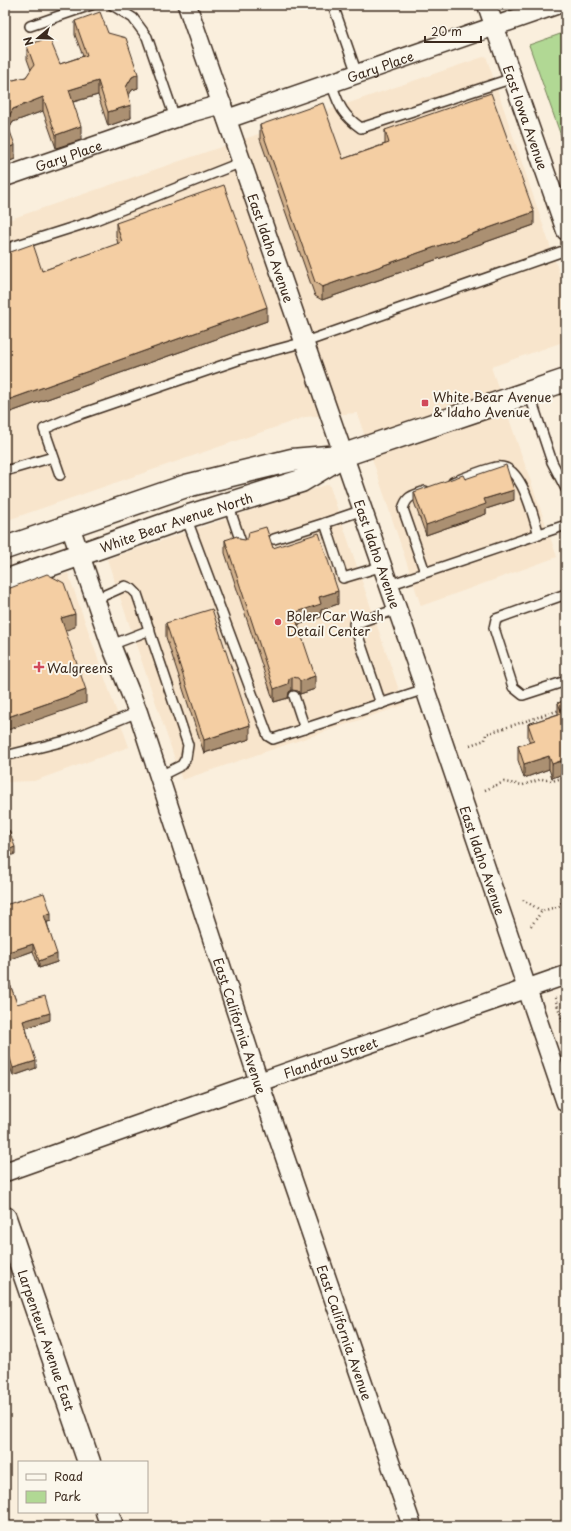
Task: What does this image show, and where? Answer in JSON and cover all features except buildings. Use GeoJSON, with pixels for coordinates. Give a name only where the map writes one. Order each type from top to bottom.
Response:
{"type":"FeatureCollection","features":[{"type":"Feature","properties":{"kind":"main road","name":"White Bear Avenue North"},"geometry":{"type":"LineString","coordinates":[[5,581],[186,517],[301,481],[344,455],[566,380]]}},
{"type":"Feature","properties":{"kind":"main road","name":"White Bear Avenue North"},"geometry":{"type":"LineString","coordinates":[[5,548],[166,492],[213,479],[292,460],[344,455]]}},
{"type":"Feature","properties":{"kind":"main road","name":"Larpenteur Avenue East"},"geometry":{"type":"LineString","coordinates":[[5,1218],[89,1461]]}},
{"type":"Feature","properties":{"kind":"main road"},"geometry":{"type":"LineString","coordinates":[[107,1513],[112,1526]]}},
{"type":"Feature","properties":{"kind":"street","name":"East Idaho Avenue"},"geometry":{"type":"LineString","coordinates":[[188,5],[383,566],[566,1104]]}},
{"type":"Feature","properties":{"kind":"street","name":"East Iowa Avenue"},"geometry":{"type":"LineString","coordinates":[[487,5],[566,230]]}},
{"type":"Feature","properties":{"kind":"street","name":"Gary Place"},"geometry":{"type":"LineString","coordinates":[[5,177],[175,118],[224,111],[331,83],[556,5]]}},
{"type":"Feature","properties":{"kind":"street","name":"East California Avenue"},"geometry":{"type":"LineString","coordinates":[[70,526],[111,645],[138,712],[259,1082],[412,1526]]}},
{"type":"Feature","properties":{"kind":"street","name":"Flandrau Street"},"geometry":{"type":"LineString","coordinates":[[5,1172],[566,975]]}},
{"type":"Feature","properties":{"kind":"lane"},"geometry":{"type":"LineString","coordinates":[[30,26],[91,5]]}},
{"type":"Feature","properties":{"kind":"lane"},"geometry":{"type":"LineString","coordinates":[[112,5],[134,18],[147,37],[175,118]]}},
{"type":"Feature","properties":{"kind":"lane"},"geometry":{"type":"LineString","coordinates":[[333,5],[357,74]]}},
{"type":"Feature","properties":{"kind":"lane"},"geometry":{"type":"LineString","coordinates":[[331,83],[342,110],[348,120],[360,128],[513,78]]}},
{"type":"Feature","properties":{"kind":"lane"},"geometry":{"type":"LineString","coordinates":[[5,249],[92,221],[242,162]]}},
{"type":"Feature","properties":{"kind":"lane"},"geometry":{"type":"LineString","coordinates":[[60,475],[44,429],[72,417],[238,360],[305,342],[566,250]]}},
{"type":"Feature","properties":{"kind":"lane"},"geometry":{"type":"LineString","coordinates":[[529,393],[552,462],[566,489]]}},
{"type":"Feature","properties":{"kind":"lane"},"geometry":{"type":"LineString","coordinates":[[5,471],[54,457]]}},
{"type":"Feature","properties":{"kind":"lane"},"geometry":{"type":"LineString","coordinates":[[446,484],[497,467],[506,467],[517,476],[539,535]]}},
{"type":"Feature","properties":{"kind":"lane"},"geometry":{"type":"LineString","coordinates":[[426,572],[403,509],[406,500],[410,497],[431,489]]}},
{"type":"Feature","properties":{"kind":"lane"},"geometry":{"type":"LineString","coordinates":[[228,504],[243,548]]}},
{"type":"Feature","properties":{"kind":"lane"},"geometry":{"type":"LineString","coordinates":[[274,539],[363,510]]}},
{"type":"Feature","properties":{"kind":"lane"},"geometry":{"type":"LineString","coordinates":[[186,517],[268,736],[273,739],[425,689]]}},
{"type":"Feature","properties":{"kind":"lane"},"geometry":{"type":"LineString","coordinates":[[325,523],[343,578],[383,566]]}},
{"type":"Feature","properties":{"kind":"lane"},"geometry":{"type":"LineString","coordinates":[[389,585],[566,525]]}},
{"type":"Feature","properties":{"kind":"lane"},"geometry":{"type":"LineString","coordinates":[[96,599],[125,586],[132,589],[137,594],[150,630],[188,746],[186,758],[182,765],[158,777]]}},
{"type":"Feature","properties":{"kind":"lane"},"geometry":{"type":"LineString","coordinates":[[566,594],[496,619],[494,628],[513,687],[523,695],[566,680]]}},
{"type":"Feature","properties":{"kind":"lane"},"geometry":{"type":"LineString","coordinates":[[381,704],[354,624],[397,609]]}},
{"type":"Feature","properties":{"kind":"lane"},"geometry":{"type":"LineString","coordinates":[[111,645],[150,630]]}},
{"type":"Feature","properties":{"kind":"lane"},"geometry":{"type":"LineString","coordinates":[[294,696],[305,729]]}},
{"type":"Feature","properties":{"kind":"lane"},"geometry":{"type":"LineString","coordinates":[[5,756],[69,740],[138,712]]}},
{"type":"Feature","properties":{"kind":"path"},"geometry":{"type":"LineString","coordinates":[[470,745],[485,740],[486,734],[566,708]]}},
{"type":"Feature","properties":{"kind":"path"},"geometry":{"type":"LineString","coordinates":[[485,790],[504,782],[523,785],[542,779],[552,781],[566,777]]}},
{"type":"Feature","properties":{"kind":"path"},"geometry":{"type":"LineString","coordinates":[[531,926],[542,911],[560,906],[566,890]]}},
{"type":"Feature","properties":{"kind":"path"},"geometry":{"type":"LineString","coordinates":[[522,900],[542,911]]}},
{"type":"Feature","properties":{"kind":"path"},"geometry":{"type":"LineString","coordinates":[[555,998],[566,1032]]}},
{"type":"Feature","properties":{"kind":"shaded area"},"geometry":{"type":"Polygon","coordinates":[[[486,56],[566,293],[566,341],[491,367],[557,557],[421,606],[357,413],[305,417],[5,521],[5,221],[486,56]]]}},
{"type":"Feature","properties":{"kind":"shaded area"},"geometry":{"type":"Polygon","coordinates":[[[329,484],[404,705],[182,780],[107,559],[329,484]]]}},
{"type":"Feature","properties":{"kind":"shaded area"},"geometry":{"type":"Polygon","coordinates":[[[68,573],[129,747],[34,781],[5,782],[5,595],[68,573]]]}},
{"type":"Feature","properties":{"kind":"green space"},"geometry":{"type":"Polygon","coordinates":[[[566,32],[566,150],[529,45],[566,32]]]}},
{"type":"Feature","properties":{"kind":"place","name":"White Bear Avenue & Idaho Avenue"},"geometry":{"type":"Point","coordinates":[425,403]}},
{"type":"Feature","properties":{"kind":"place","name":"Boler Car Wash Detail Center"},"geometry":{"type":"Point","coordinates":[278,622]}},
{"type":"Feature","properties":{"kind":"place","name":"Walgreens"},"geometry":{"type":"Point","coordinates":[39,667]}}]}
